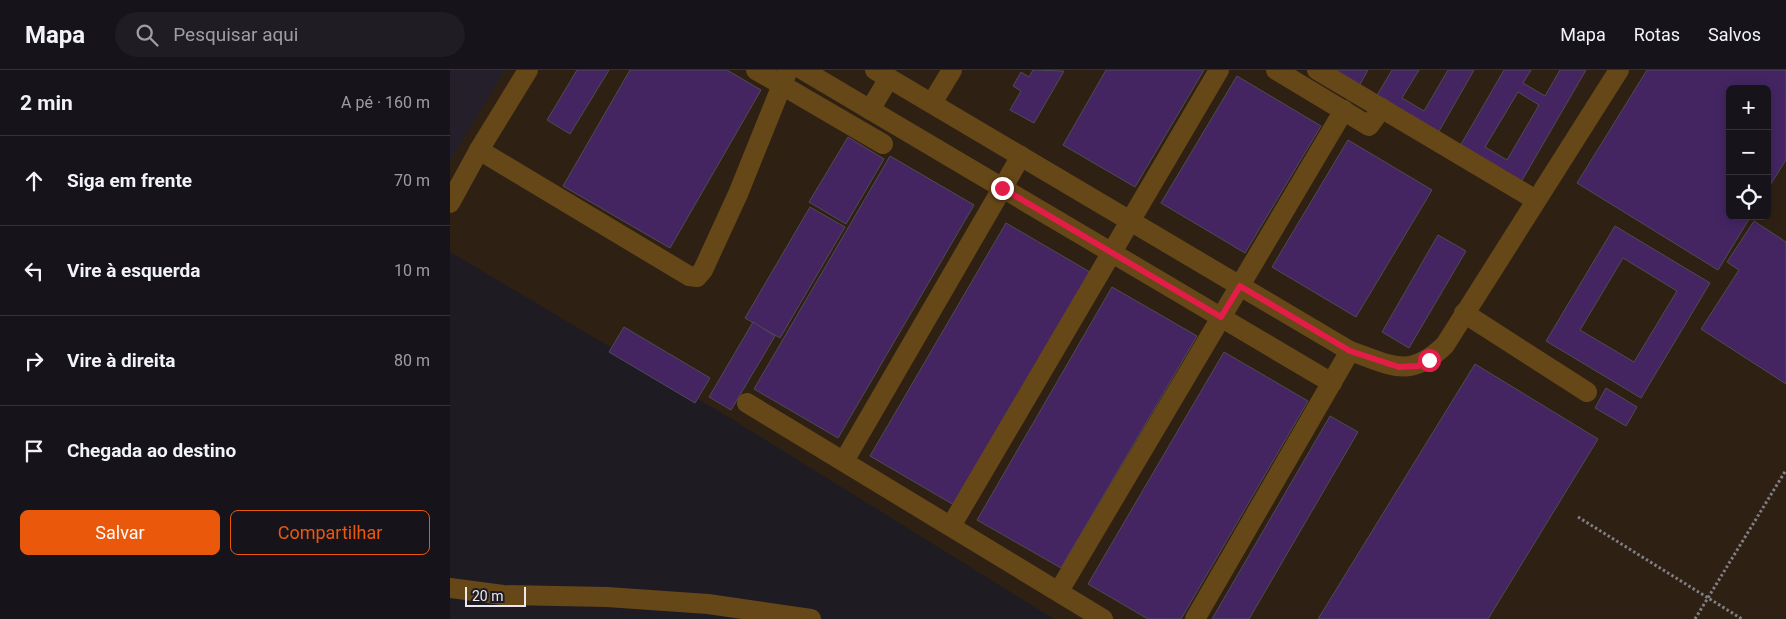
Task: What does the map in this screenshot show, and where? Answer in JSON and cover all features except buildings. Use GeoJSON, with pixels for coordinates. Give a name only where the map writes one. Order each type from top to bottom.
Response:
{"type":"FeatureCollection","features":[{"type":"Feature","properties":{"kind":"street"},"geometry":{"type":"LineString","coordinates":[[450,203],[479,150],[528,70]]}},
{"type":"Feature","properties":{"kind":"street"},"geometry":{"type":"LineString","coordinates":[[756,70],[784,77],[883,144]]}},
{"type":"Feature","properties":{"kind":"street"},"geometry":{"type":"LineString","coordinates":[[803,70],[1332,383]]}},
{"type":"Feature","properties":{"kind":"street"},"geometry":{"type":"LineString","coordinates":[[932,104],[952,70]]}},
{"type":"Feature","properties":{"kind":"street"},"geometry":{"type":"LineString","coordinates":[[951,526],[1219,70]]}},
{"type":"Feature","properties":{"kind":"street"},"geometry":{"type":"LineString","coordinates":[[1276,70],[1370,126],[1382,108]]}},
{"type":"Feature","properties":{"kind":"street"},"geometry":{"type":"LineString","coordinates":[[1317,70],[1536,200]]}},
{"type":"Feature","properties":{"kind":"street"},"geometry":{"type":"LineString","coordinates":[[870,110],[882,74],[1350,351],[1399,367],[1418,366],[1429,360],[1445,345],[1619,70]]}},
{"type":"Feature","properties":{"kind":"street"},"geometry":{"type":"LineString","coordinates":[[479,150],[689,276],[697,277],[703,270],[738,194],[784,77]]}},
{"type":"Feature","properties":{"kind":"street"},"geometry":{"type":"LineString","coordinates":[[1059,591],[1344,110]]}},
{"type":"Feature","properties":{"kind":"street"},"geometry":{"type":"LineString","coordinates":[[844,461],[1021,156]]}},
{"type":"Feature","properties":{"kind":"street"},"geometry":{"type":"LineString","coordinates":[[1464,313],[1587,392]]}},
{"type":"Feature","properties":{"kind":"street"},"geometry":{"type":"LineString","coordinates":[[1195,619],[1350,351]]}},
{"type":"Feature","properties":{"kind":"street"},"geometry":{"type":"LineString","coordinates":[[748,403],[1103,619]]}},
{"type":"Feature","properties":{"kind":"street"},"geometry":{"type":"LineString","coordinates":[[450,588],[503,595],[607,597],[708,604],[811,619]]}},
{"type":"Feature","properties":{"kind":"path"},"geometry":{"type":"LineString","coordinates":[[1694,619],[1786,470]]}},
{"type":"Feature","properties":{"kind":"path"},"geometry":{"type":"LineString","coordinates":[[1578,517],[1742,619]]}},
{"type":"Feature","properties":{"kind":"shaded area"},"geometry":{"type":"Polygon","coordinates":[[[450,70],[1786,70],[1786,619],[1054,619],[730,418],[450,252],[450,70]]]}},
{"type":"Feature","properties":{"kind":"shaded area"},"geometry":{"type":"Polygon","coordinates":[[[450,70],[505,70],[450,161],[450,70]]]}},
{"type":"Feature","properties":{"kind":"route"},"geometry":{"type":"LineString","coordinates":[[1002,188],[1221,317],[1240,286],[1350,351],[1399,367],[1418,366],[1429,360]]}}]}
